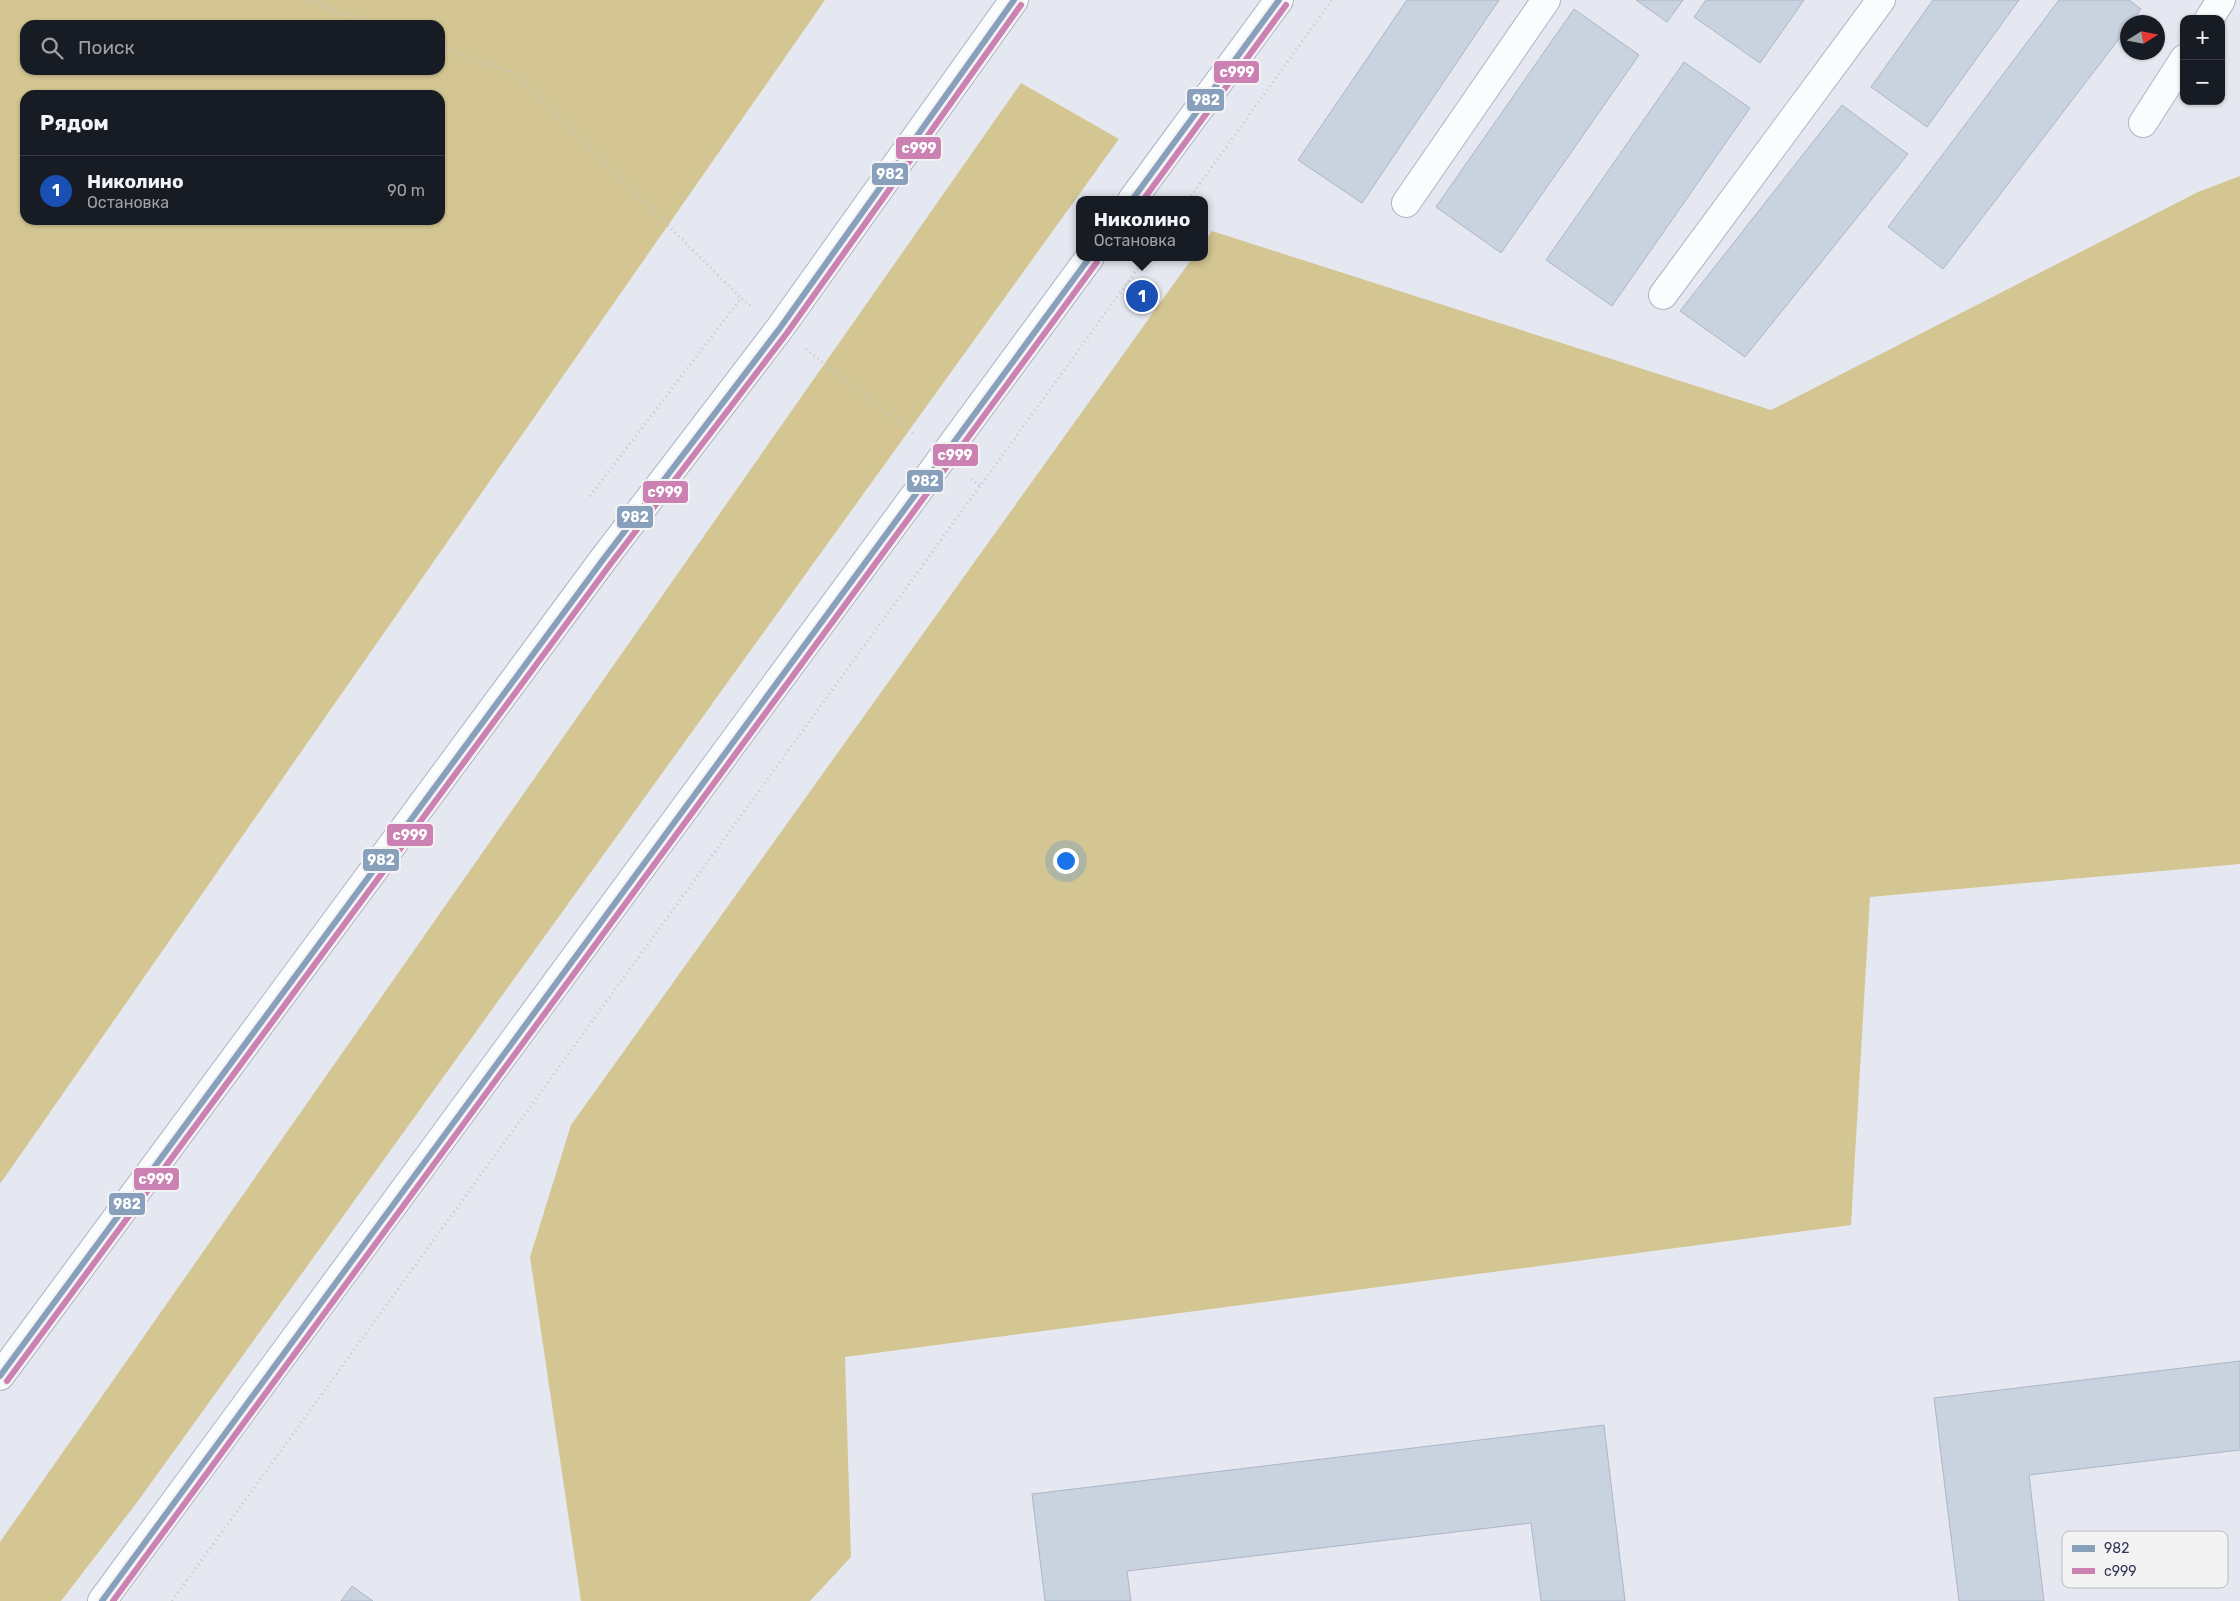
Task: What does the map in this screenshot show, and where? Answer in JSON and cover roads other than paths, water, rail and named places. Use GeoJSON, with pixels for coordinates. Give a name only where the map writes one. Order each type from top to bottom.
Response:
{"type":"FeatureCollection","features":[{"type":"Feature","properties":{"kind":"street"},"geometry":{"type":"LineString","coordinates":[[0,1376],[596,569],[780,328],[1014,0]]}},
{"type":"Feature","properties":{"kind":"street"},"geometry":{"type":"LineString","coordinates":[[1135,196],[1278,0]]}},
{"type":"Feature","properties":{"kind":"street"},"geometry":{"type":"LineString","coordinates":[[1406,203],[1546,0]]}},
{"type":"Feature","properties":{"kind":"street"},"geometry":{"type":"LineString","coordinates":[[1663,295],[1881,0]]}},
{"type":"Feature","properties":{"kind":"street"},"geometry":{"type":"LineString","coordinates":[[2143,123],[2183,60]]}},
{"type":"Feature","properties":{"kind":"street"},"geometry":{"type":"LineString","coordinates":[[102,1601],[1087,261]]}},
{"type":"Feature","properties":{"kind":"place","name":"Николино"},"geometry":{"type":"Point","coordinates":[1142,296]}}]}
